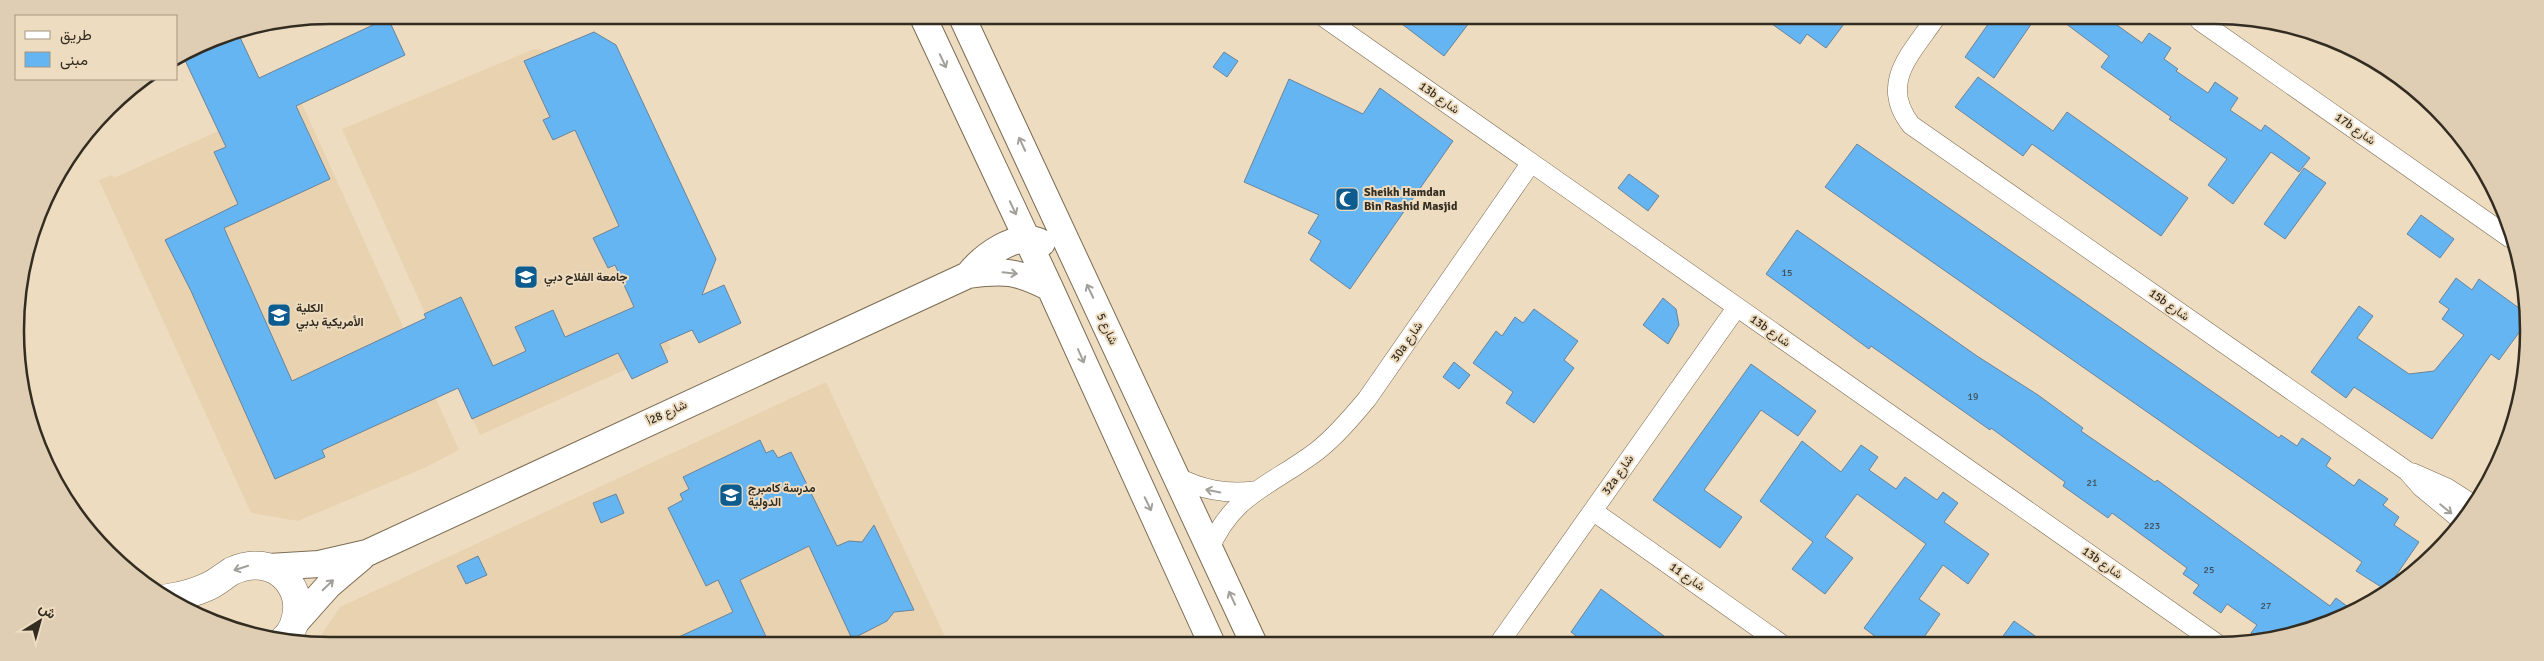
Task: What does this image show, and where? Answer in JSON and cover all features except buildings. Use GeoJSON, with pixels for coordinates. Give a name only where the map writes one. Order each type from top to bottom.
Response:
{"type":"FeatureCollection","features":[{"type":"Feature","properties":{"kind":"highway"},"geometry":{"type":"LineString","coordinates":[[177,596],[190,594],[212,585],[242,566],[256,565],[269,567],[284,576],[294,589],[298,605],[288,635]]}},
{"type":"Feature","properties":{"kind":"street"},"geometry":{"type":"LineString","coordinates":[[926,24],[1210,637]]}},
{"type":"Feature","properties":{"kind":"street","name":"شارع 5"},"geometry":{"type":"LineString","coordinates":[[965,24],[1251,637]]}},
{"type":"Feature","properties":{"kind":"street","name":"13b شارع"},"geometry":{"type":"LineString","coordinates":[[1334,24],[2207,637]]}},
{"type":"Feature","properties":{"kind":"street","name":"15b شارع"},"geometry":{"type":"LineString","coordinates":[[1931,24],[1897,80],[1896,96],[1901,112],[1911,125],[2407,471],[2427,492],[2457,517]]}},
{"type":"Feature","properties":{"kind":"street","name":"17b شارع"},"geometry":{"type":"LineString","coordinates":[[2204,24],[2505,234]]}},
{"type":"Feature","properties":{"kind":"street","name":"30a شارع"},"geometry":{"type":"LineString","coordinates":[[1210,550],[1218,530],[1229,514],[1254,491],[1290,470],[1319,449],[1344,426],[1368,399],[1531,163]]}},
{"type":"Feature","properties":{"kind":"street"},"geometry":{"type":"LineString","coordinates":[[1027,238],[1035,239],[1050,251],[1132,418],[1139,425],[1156,434]]}},
{"type":"Feature","properties":{"kind":"street","name":"شارع 28أ"},"geometry":{"type":"LineString","coordinates":[[968,274],[975,265],[991,254],[1027,238]]}},
{"type":"Feature","properties":{"kind":"street","name":"شارع 28أ"},"geometry":{"type":"LineString","coordinates":[[269,567],[319,564],[367,553],[968,274],[994,271],[1024,275],[1050,288]]}},
{"type":"Feature","properties":{"kind":"street","name":"32a شارع"},"geometry":{"type":"LineString","coordinates":[[1504,637],[1737,307]]}},
{"type":"Feature","properties":{"kind":"street"},"geometry":{"type":"LineString","coordinates":[[2407,471],[2446,488],[2468,502]]}},
{"type":"Feature","properties":{"kind":"street","name":"30a شارع"},"geometry":{"type":"LineString","coordinates":[[1176,476],[1195,486],[1216,492],[1254,491]]}},
{"type":"Feature","properties":{"kind":"street","name":"شارع 11"},"geometry":{"type":"LineString","coordinates":[[1593,511],[1773,637]]}},
{"type":"Feature","properties":{"kind":"street","name":"شارع 28أ"},"geometry":{"type":"LineString","coordinates":[[288,635],[329,584],[367,553]]}},
{"type":"Feature","properties":{"kind":"shaded area","name":"جامعة الفلاح دبي"},"geometry":{"type":"Polygon","coordinates":[[[534,49],[543,50],[612,205],[671,349],[480,435],[342,129],[534,49]]]}},
{"type":"Feature","properties":{"kind":"shaded area","name":"الكلية الأمريكية بدبي"},"geometry":{"type":"Polygon","coordinates":[[[298,95],[459,450],[424,468],[298,521],[251,513],[99,180],[112,175],[114,178],[298,95]]]}},
{"type":"Feature","properties":{"kind":"shaded area","name":"مدرسة كامبرج الدولية"},"geometry":{"type":"Polygon","coordinates":[[[826,382],[945,637],[320,637],[340,607],[826,382]]]}},
{"type":"Feature","properties":{"kind":"place","name":"Sheikh Hamdan Bin Rashid Masjid"},"geometry":{"type":"Point","coordinates":[1347,199]}},
{"type":"Feature","properties":{"kind":"place","name":"جامعة الفلاح دبي"},"geometry":{"type":"Point","coordinates":[526,277]}},
{"type":"Feature","properties":{"kind":"place","name":"الكلية الأمريكية بدبي"},"geometry":{"type":"Point","coordinates":[279,315]}},
{"type":"Feature","properties":{"kind":"place","name":"مدرسة كامبرج الدولية"},"geometry":{"type":"Point","coordinates":[731,495]}}]}
